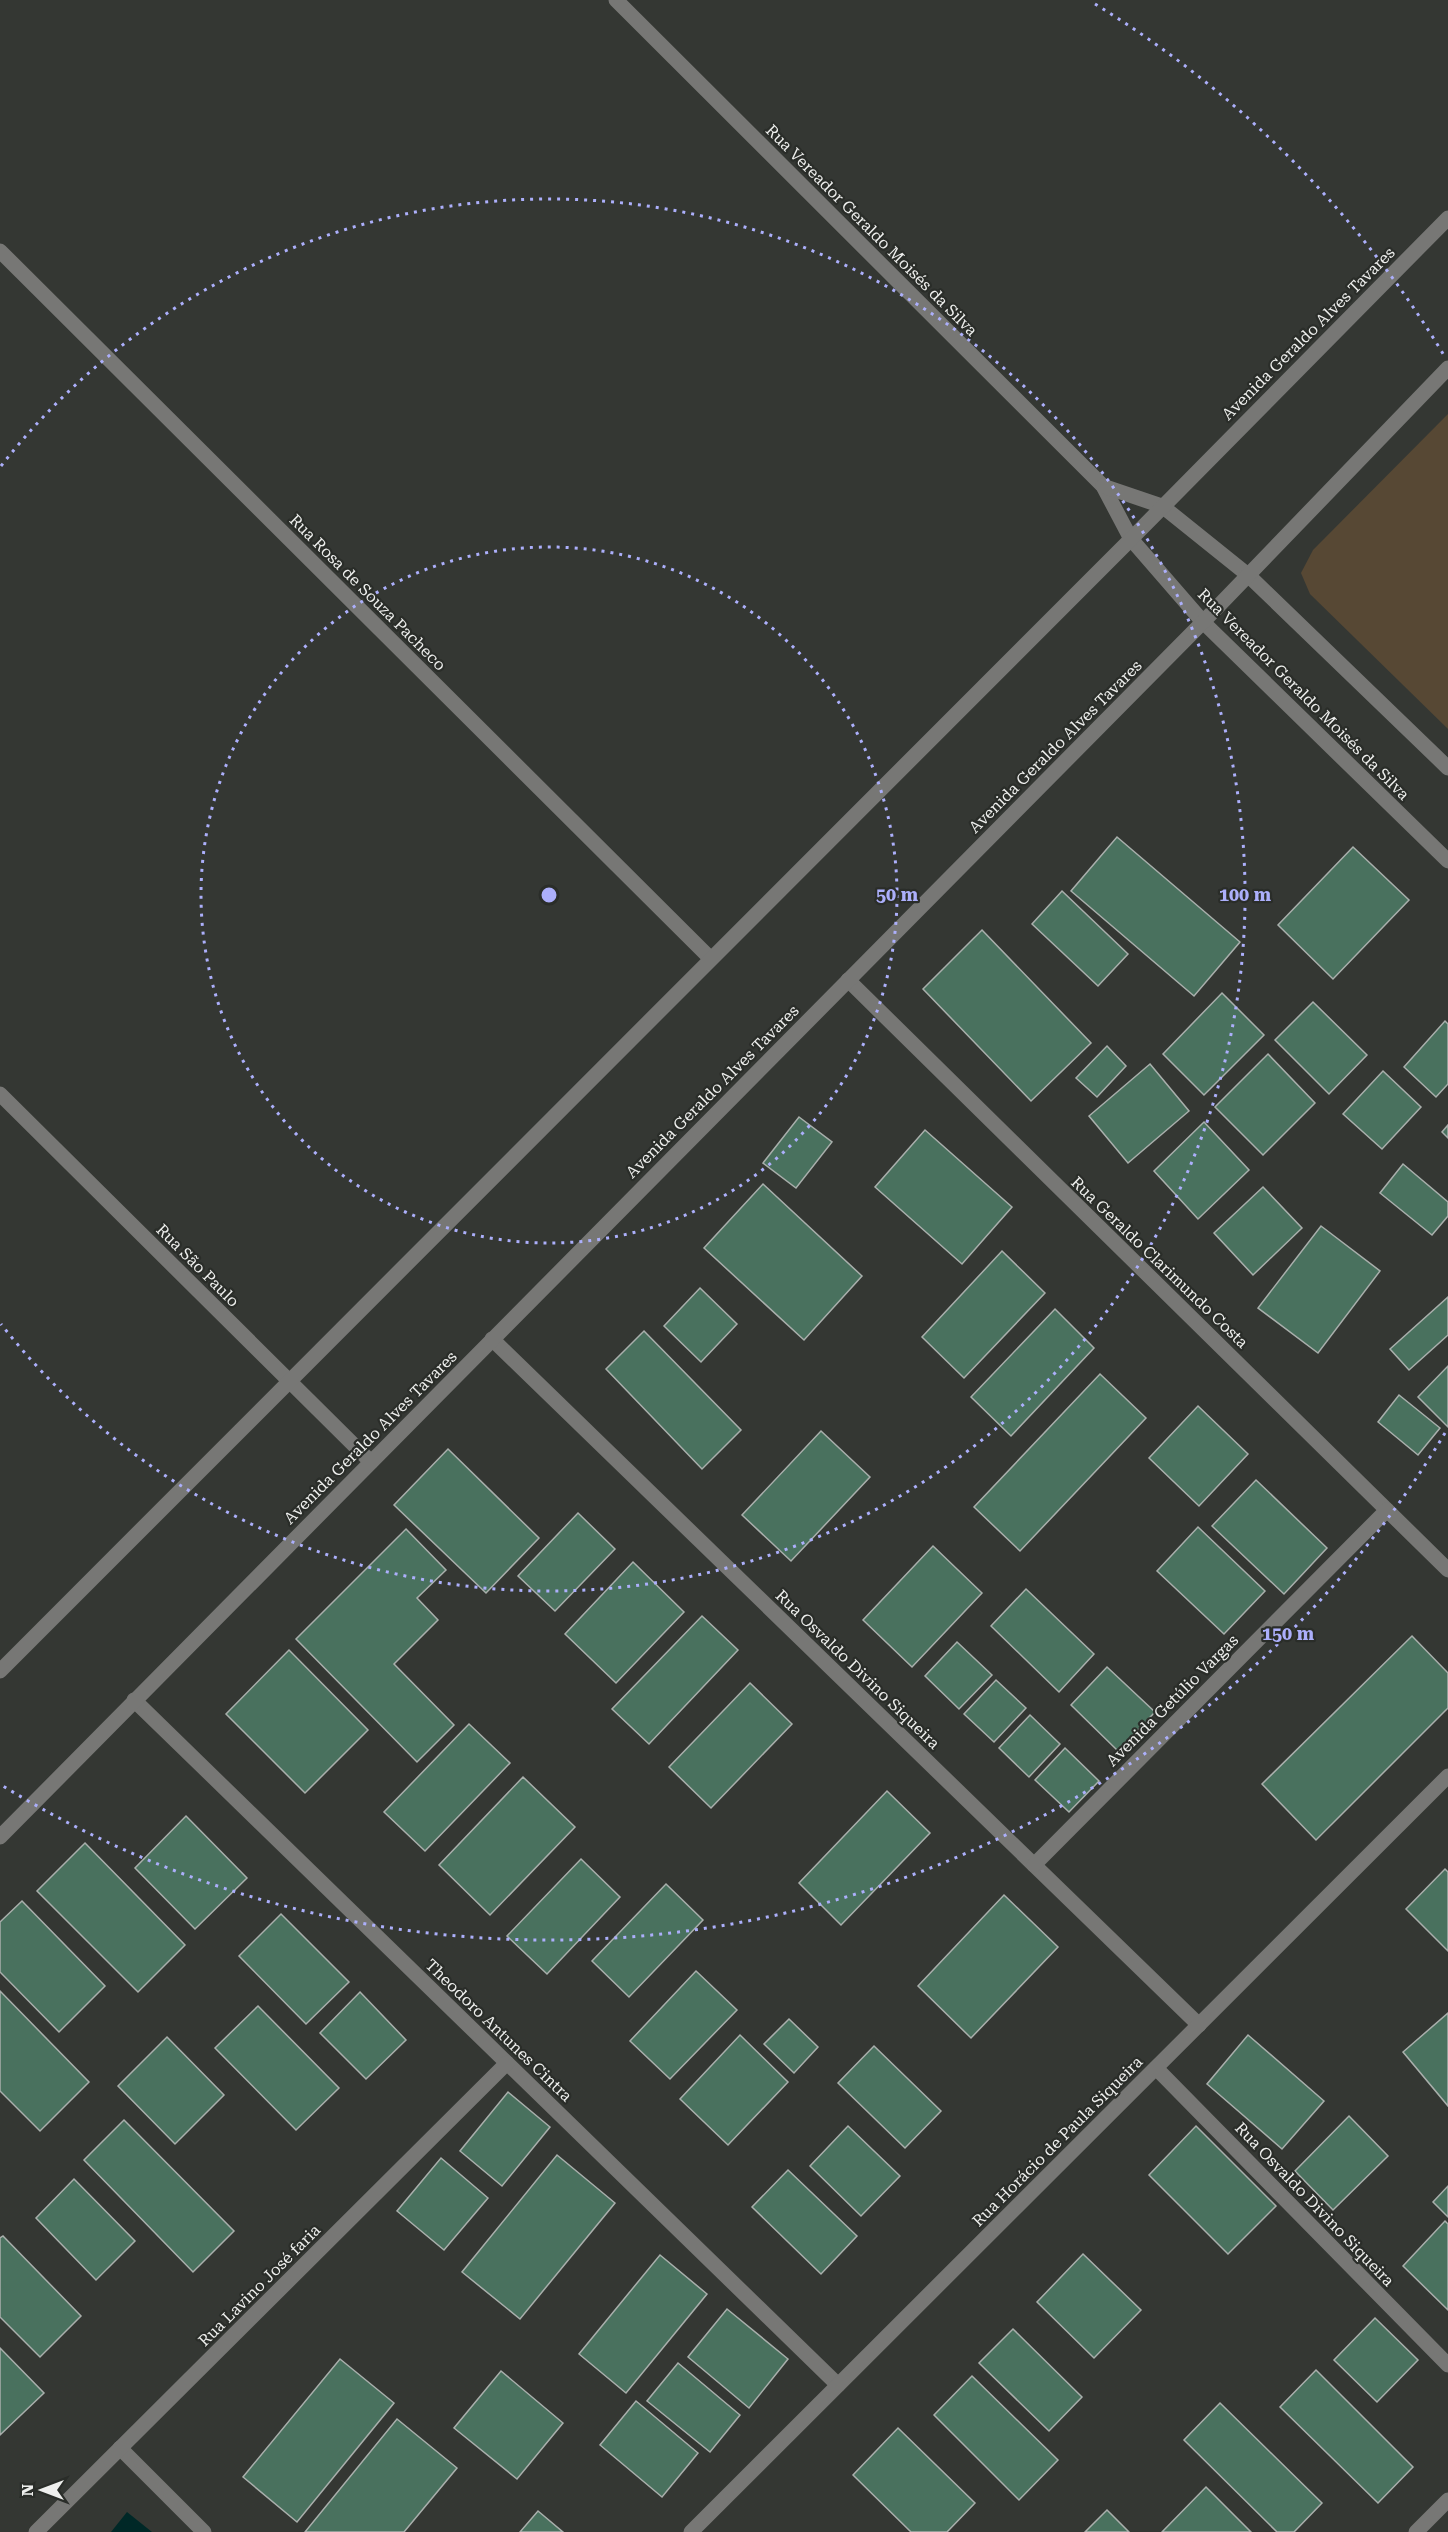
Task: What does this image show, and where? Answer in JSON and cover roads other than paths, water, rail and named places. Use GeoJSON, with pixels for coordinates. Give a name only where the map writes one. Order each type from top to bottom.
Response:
{"type":"FeatureCollection","features":[{"type":"Feature","properties":{"kind":"street","name":"Rua Vereador Geraldo Moisés da Silva"},"geometry":{"type":"LineString","coordinates":[[616,0],[1103,486],[1131,539],[1203,622],[1448,861]]}},
{"type":"Feature","properties":{"kind":"street","name":"Avenida Geraldo Alves Tavares"},"geometry":{"type":"LineString","coordinates":[[0,1671],[1131,539],[1448,218]]}},
{"type":"Feature","properties":{"kind":"street","name":"Rua Rosa de Souza Pacheco"},"geometry":{"type":"LineString","coordinates":[[0,251],[710,958]]}},
{"type":"Feature","properties":{"kind":"street","name":"Avenida Geraldo Alves Tavares"},"geometry":{"type":"LineString","coordinates":[[0,1838],[1203,622],[1448,368]]}},
{"type":"Feature","properties":{"kind":"street","name":"Rua Vereador Geraldo Moisés da Silva"},"geometry":{"type":"LineString","coordinates":[[1103,486],[1162,506],[1248,575],[1448,768]]}},
{"type":"Feature","properties":{"kind":"street","name":"Rua Geraldo Clarimundo Costa"},"geometry":{"type":"LineString","coordinates":[[848,980],[1448,1570]]}},
{"type":"Feature","properties":{"kind":"street","name":"Rua São Paulo"},"geometry":{"type":"LineString","coordinates":[[0,1094],[371,1462]]}},
{"type":"Feature","properties":{"kind":"street","name":"Rua Osvaldo Divino Siqueira"},"geometry":{"type":"LineString","coordinates":[[492,1339],[1199,2025]]}},
{"type":"Feature","properties":{"kind":"street","name":"Avenida Getúlio Vargas"},"geometry":{"type":"LineString","coordinates":[[1034,1865],[1387,1510]]}},
{"type":"Feature","properties":{"kind":"street","name":"Theodoro Antunes Cintra"},"geometry":{"type":"LineString","coordinates":[[134,1700],[838,2385]]}},
{"type":"Feature","properties":{"kind":"street","name":"Rua Horácio de Paula Siqueira"},"geometry":{"type":"LineString","coordinates":[[691,2532],[1448,1776]]}},
{"type":"Feature","properties":{"kind":"street","name":"Rua Lavino José faria"},"geometry":{"type":"LineString","coordinates":[[36,2532],[507,2063]]}},
{"type":"Feature","properties":{"kind":"street","name":"Rua Osvaldo Divino Siqueira"},"geometry":{"type":"LineString","coordinates":[[1156,2068],[1448,2365]]}},
{"type":"Feature","properties":{"kind":"street"},"geometry":{"type":"LineString","coordinates":[[120,2448],[204,2532]]}},
{"type":"Feature","properties":{"kind":"street"},"geometry":{"type":"LineString","coordinates":[[1416,2532],[1448,2500]]}},
{"type":"Feature","properties":{"kind":"water"},"geometry":{"type":"Polygon","coordinates":[[[127,2512],[152,2532],[111,2532],[127,2512]]]}}]}
